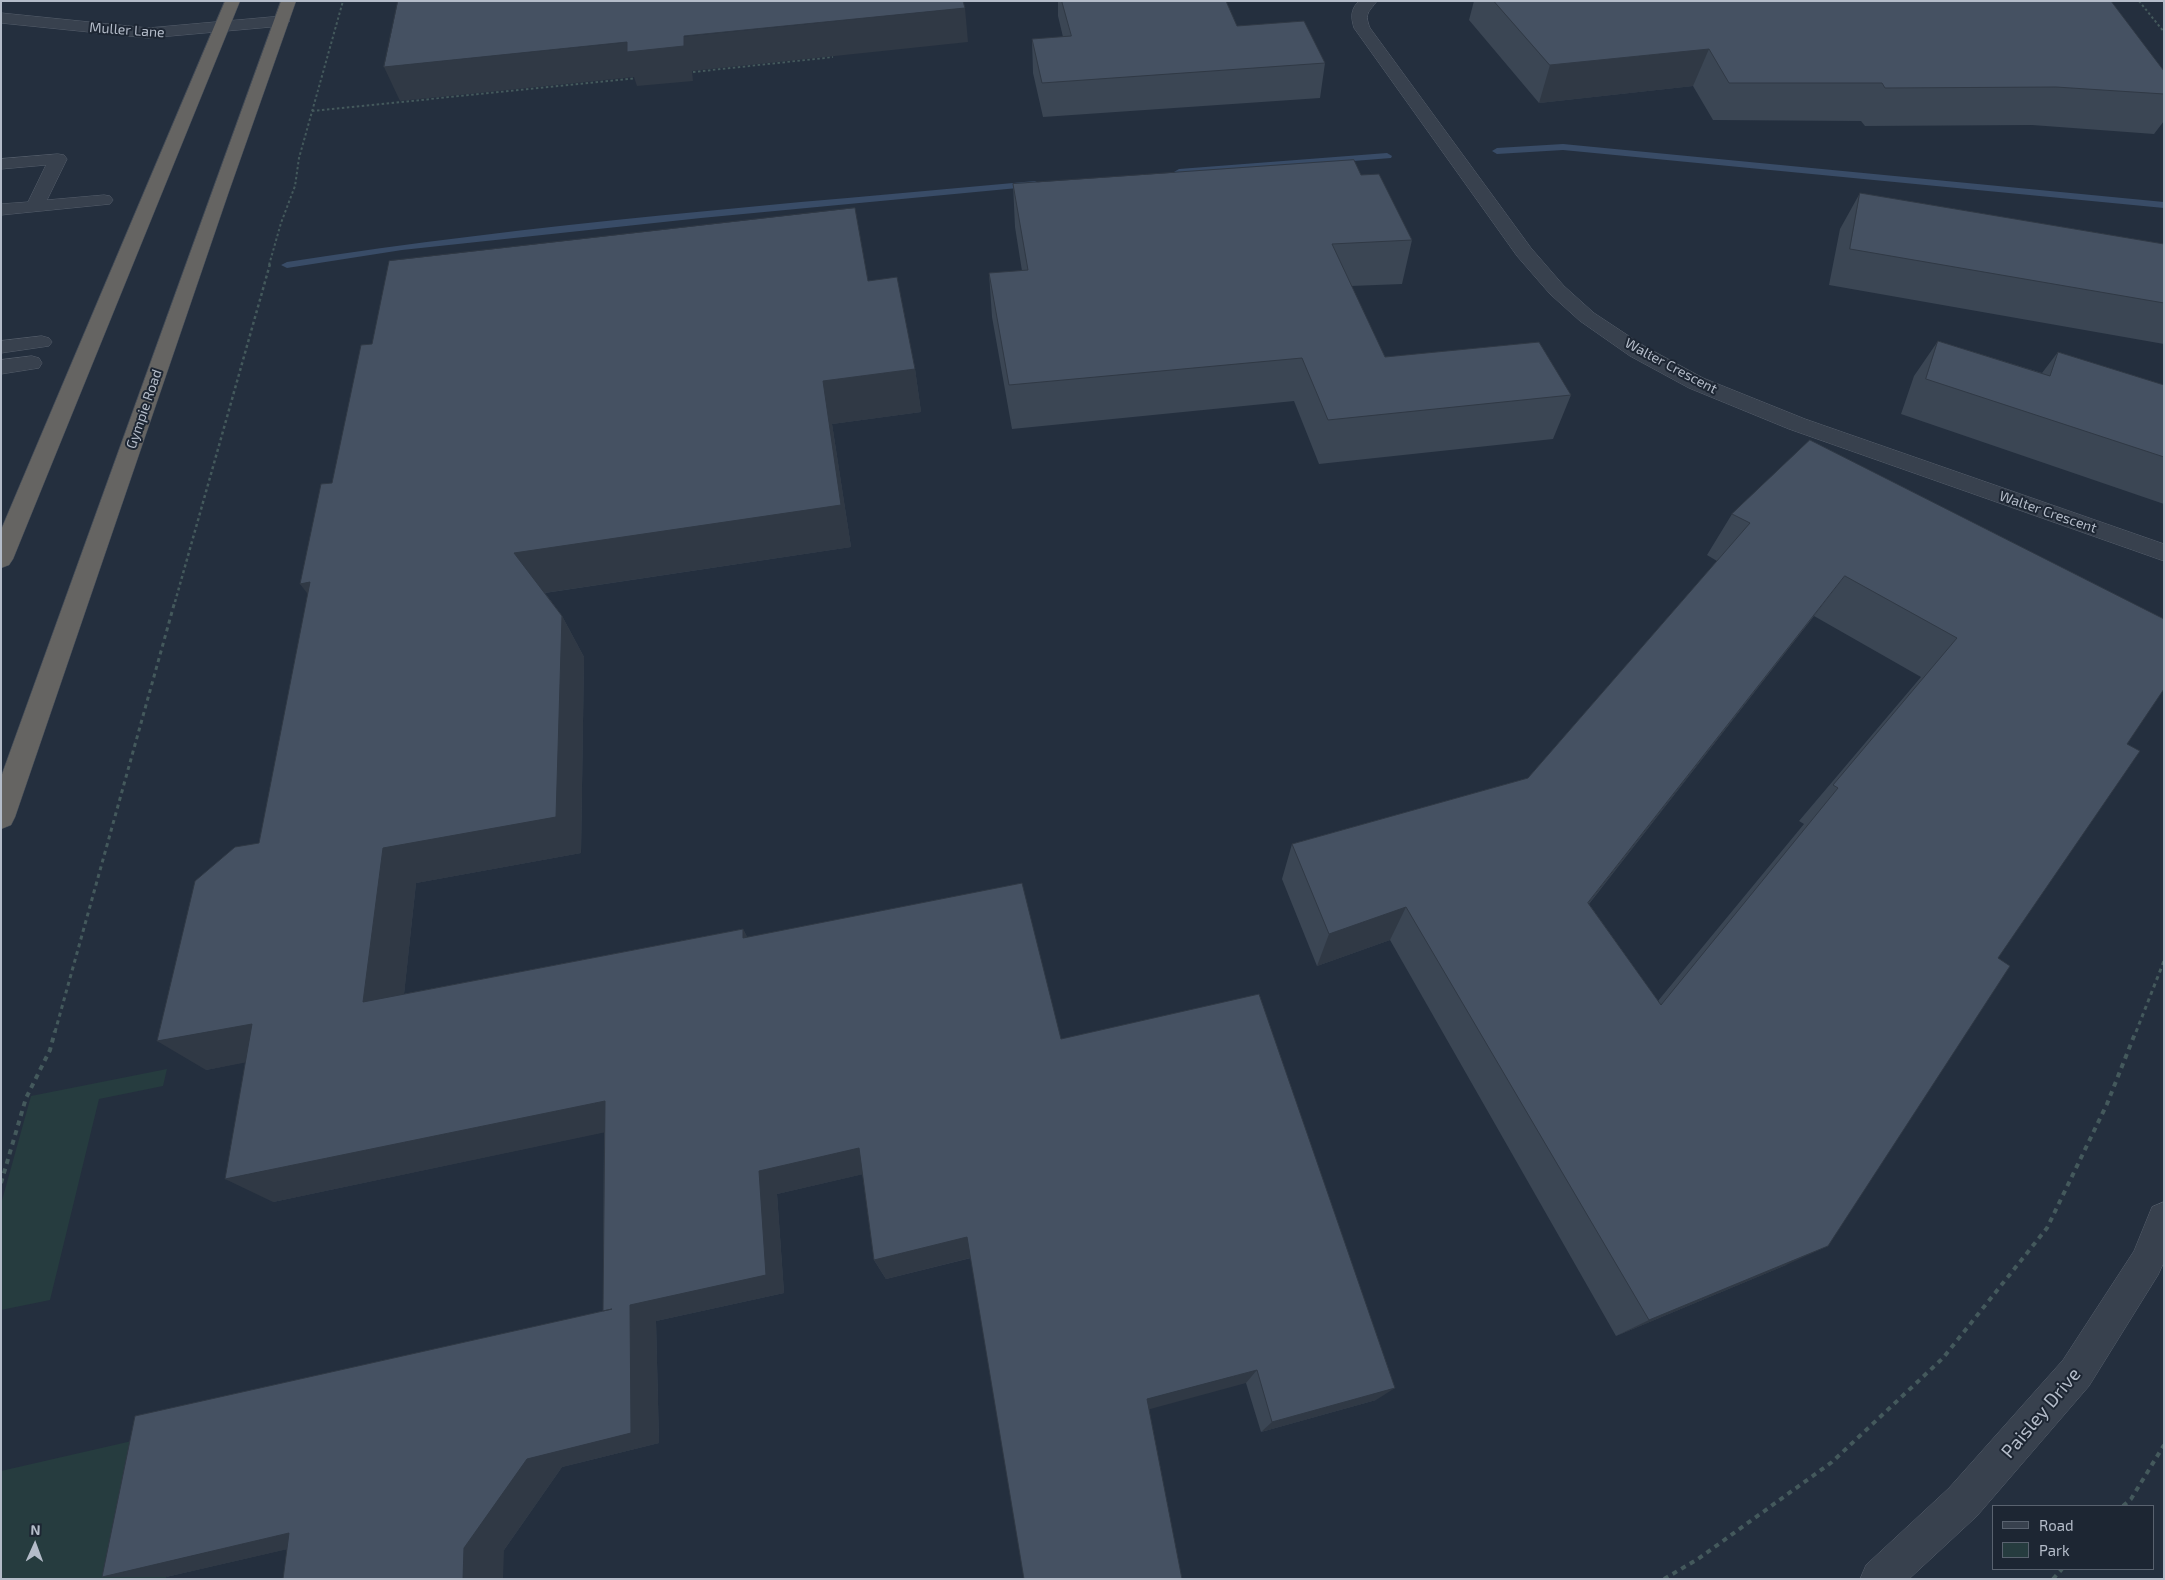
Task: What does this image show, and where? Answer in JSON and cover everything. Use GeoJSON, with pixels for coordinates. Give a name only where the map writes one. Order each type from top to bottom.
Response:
{"type":"FeatureCollection","features":[{"type":"Feature","properties":{"kind":"highway"},"geometry":{"type":"LineString","coordinates":[[1,559],[233,1]]}},
{"type":"Feature","properties":{"kind":"highway","name":"Gympie Road"},"geometry":{"type":"LineString","coordinates":[[1,817],[285,11]]}},
{"type":"Feature","properties":{"kind":"street","name":"Walter Crescent"},"geometry":{"type":"LineString","coordinates":[[1370,1],[1362,6],[1358,17],[1362,28],[1524,252],[1557,290],[1587,317],[1637,351],[1705,387],[1797,424],[2164,553]]}},
{"type":"Feature","properties":{"kind":"street","name":"Muller Lane"},"geometry":{"type":"LineString","coordinates":[[1,18],[148,33],[222,27],[285,11]]}},
{"type":"Feature","properties":{"kind":"street"},"geometry":{"type":"LineString","coordinates":[[1,164],[58,159],[35,206]]}},
{"type":"Feature","properties":{"kind":"street"},"geometry":{"type":"LineString","coordinates":[[35,206],[101,208],[3,220],[35,206]]}},
{"type":"Feature","properties":{"kind":"street"},"geometry":{"type":"LineString","coordinates":[[1,347],[42,342]]}},
{"type":"Feature","properties":{"kind":"street"},"geometry":{"type":"LineString","coordinates":[[1,367],[32,363]]}},
{"type":"Feature","properties":{"kind":"street","name":"Paisley Drive"},"geometry":{"type":"LineString","coordinates":[[1880,1579],[1963,1502],[2076,1373],[2146,1264],[2164,1219]]}},
{"type":"Feature","properties":{"kind":"path"},"geometry":{"type":"LineString","coordinates":[[1,1183],[26,1098],[50,1050],[282,223],[295,186],[299,158],[343,1]]}},
{"type":"Feature","properties":{"kind":"path"},"geometry":{"type":"LineString","coordinates":[[2139,1],[2164,32]]}},
{"type":"Feature","properties":{"kind":"path"},"geometry":{"type":"LineString","coordinates":[[693,72],[833,57]]}},
{"type":"Feature","properties":{"kind":"path"},"geometry":{"type":"LineString","coordinates":[[312,111],[637,78]]}},
{"type":"Feature","properties":{"kind":"path"},"geometry":{"type":"LineString","coordinates":[[1664,1579],[1698,1559],[1832,1462],[1943,1358],[2047,1228],[2107,1104],[2164,961]]}},
{"type":"Feature","properties":{"kind":"path"},"geometry":{"type":"LineString","coordinates":[[2124,1505],[2164,1446]]}},
{"type":"Feature","properties":{"kind":"green space"},"geometry":{"type":"Polygon","coordinates":[[[167,1069],[163,1086],[99,1099],[50,1300],[1,1310],[1,1204],[31,1096],[167,1069]]]}},
{"type":"Feature","properties":{"kind":"green space"},"geometry":{"type":"Polygon","coordinates":[[[193,1427],[166,1579],[1,1579],[1,1471],[193,1427]]]}},
{"type":"Feature","properties":{"kind":"building"},"geometry":{"type":"Polygon","coordinates":[[[398,1],[963,1],[965,8],[684,36],[684,46],[627,52],[627,42],[384,67],[398,1]]]}},
{"type":"Feature","properties":{"kind":"building"},"geometry":{"type":"Polygon","coordinates":[[[1062,1],[1226,1],[1237,26],[1304,21],[1325,63],[1042,83],[1032,39],[1071,36],[1062,1]]]}},
{"type":"Feature","properties":{"kind":"building"},"geometry":{"type":"Polygon","coordinates":[[[1494,1],[2111,1],[2164,71],[2164,94],[2056,87],[1885,88],[1882,83],[1729,83],[1709,49],[1550,65],[1494,1]]]}},
{"type":"Feature","properties":{"kind":"building"},"geometry":{"type":"Polygon","coordinates":[[[1354,160],[1361,175],[1379,174],[1412,240],[1332,244],[1385,357],[1539,342],[1571,395],[1328,420],[1302,358],[1009,385],[989,273],[1028,270],[1013,184],[1354,160]]]}},
{"type":"Feature","properties":{"kind":"building"},"geometry":{"type":"Polygon","coordinates":[[[1860,193],[2164,244],[2164,303],[1850,249],[1860,193]]]}},
{"type":"Feature","properties":{"kind":"building"},"geometry":{"type":"Polygon","coordinates":[[[855,208],[868,281],[897,277],[915,369],[823,381],[841,505],[514,553],[562,616],[556,817],[383,848],[363,1002],[743,929],[743,938],[1022,883],[1061,1039],[1259,994],[1395,1388],[1272,1422],[1257,1370],[1147,1399],[1182,1579],[1024,1579],[967,1237],[874,1260],[859,1148],[759,1171],[766,1275],[630,1305],[631,1433],[527,1459],[464,1548],[463,1579],[283,1579],[289,1533],[102,1577],[135,1416],[612,1309],[603,1311],[605,1101],[225,1179],[252,1024],[157,1041],[195,881],[235,847],[259,843],[310,582],[300,584],[321,484],[332,483],[361,345],[372,344],[389,261],[855,208]]]}},
{"type":"Feature","properties":{"kind":"building"},"geometry":{"type":"Polygon","coordinates":[[[1938,341],[2050,376],[2058,352],[2164,385],[2164,457],[1926,379],[1938,341]]]}},
{"type":"Feature","properties":{"kind":"building"},"geometry":{"type":"Polygon","coordinates":[[[1810,440],[2164,619],[2164,689],[2127,744],[2140,751],[1998,958],[2010,966],[1828,1246],[1649,1320],[1406,907],[1329,934],[1292,844],[1528,778],[1750,523],[1732,514],[1810,440]],[[1845,576],[1588,903],[1661,1005],[1838,788],[1833,785],[1957,638],[1845,576]]]}},
{"type":"Feature","properties":{"kind":"waterway"},"geometry":{"type":"LineString","coordinates":[[1497,151],[1563,147],[2164,205]]}},
{"type":"Feature","properties":{"kind":"waterway"},"geometry":{"type":"LineString","coordinates":[[1179,172],[1387,156]]}},
{"type":"Feature","properties":{"kind":"waterway"},"geometry":{"type":"LineString","coordinates":[[287,265],[402,247],[701,215],[1035,184]]}}]}
